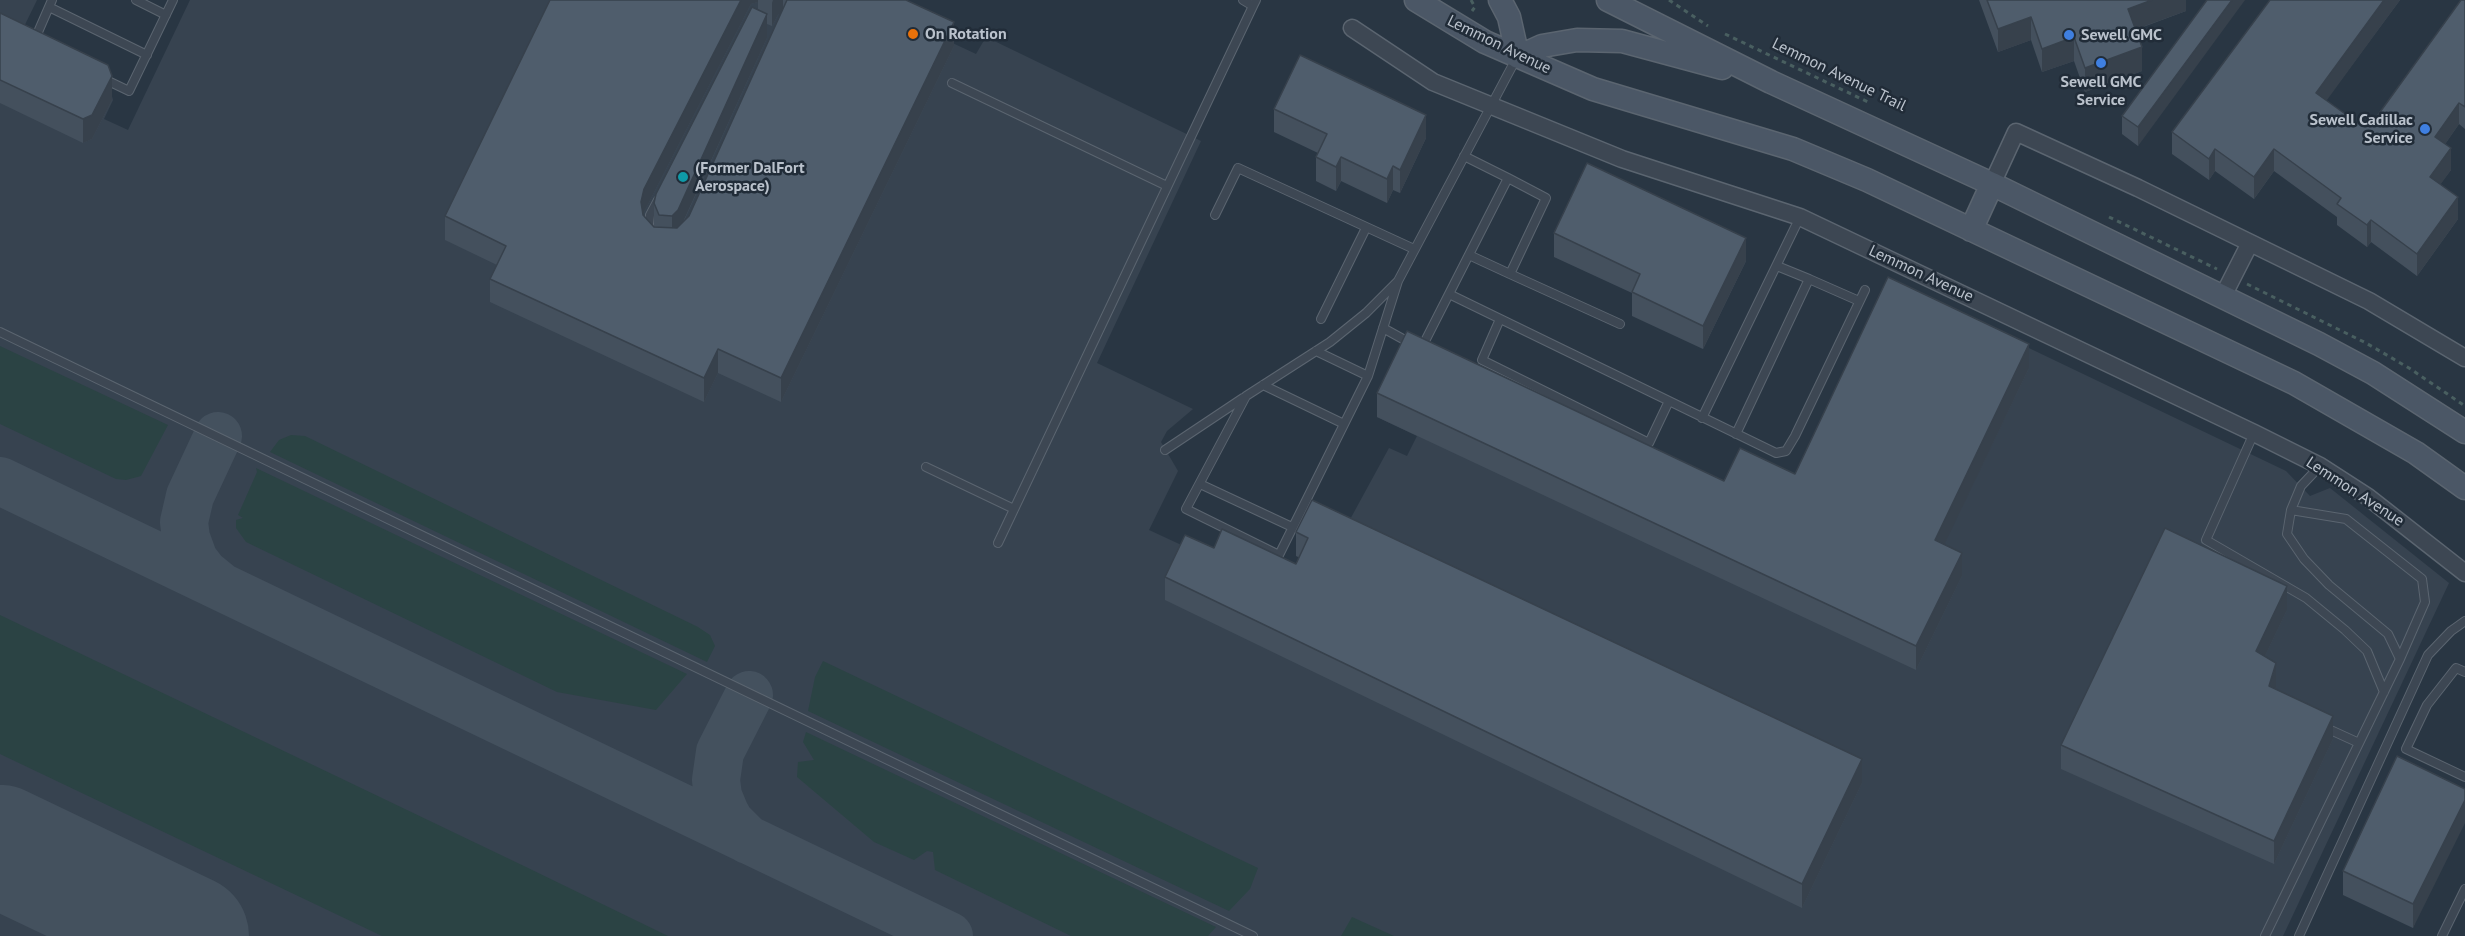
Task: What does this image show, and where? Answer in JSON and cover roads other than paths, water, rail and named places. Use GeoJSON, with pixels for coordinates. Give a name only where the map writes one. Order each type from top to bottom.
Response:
{"type":"FeatureCollection","features":[{"type":"Feature","properties":{"kind":"main road","name":"Lemmon Avenue"},"geometry":{"type":"LineString","coordinates":[[1416,0],[1462,29],[1518,57],[1593,89],[1793,149],[1971,230],[2295,384],[2416,453],[2465,488]]}},
{"type":"Feature","properties":{"kind":"main road"},"geometry":{"type":"LineString","coordinates":[[1500,0],[1509,17],[1518,57],[1542,46],[1577,40],[1623,41],[1771,81]]}},
{"type":"Feature","properties":{"kind":"main road"},"geometry":{"type":"LineString","coordinates":[[1608,0],[1771,81],[1992,184],[2373,373],[2465,432]]}},
{"type":"Feature","properties":{"kind":"main road"},"geometry":{"type":"LineString","coordinates":[[1971,230],[1992,184]]}},
{"type":"Feature","properties":{"kind":"street","name":"Lemmon Avenue"},"geometry":{"type":"LineString","coordinates":[[1352,28],[1433,82],[1622,159],[1800,217],[2254,433],[2320,466],[2431,544],[2465,573]]}},
{"type":"Feature","properties":{"kind":"street"},"geometry":{"type":"LineString","coordinates":[[1992,184],[2016,132],[2369,301],[2465,358]]}},
{"type":"Feature","properties":{"kind":"street"},"geometry":{"type":"LineString","coordinates":[[2222,298],[2250,243]]}},
{"type":"Feature","properties":{"kind":"lane"},"geometry":{"type":"LineString","coordinates":[[136,0],[166,15]]}},
{"type":"Feature","properties":{"kind":"lane"},"geometry":{"type":"LineString","coordinates":[[90,72],[129,91],[173,0]]}},
{"type":"Feature","properties":{"kind":"lane"},"geometry":{"type":"LineString","coordinates":[[998,543],[1255,3],[1243,0]]}},
{"type":"Feature","properties":{"kind":"lane"},"geometry":{"type":"LineString","coordinates":[[41,48],[35,43],[35,36],[50,3],[147,55]]}},
{"type":"Feature","properties":{"kind":"lane"},"geometry":{"type":"LineString","coordinates":[[1246,396],[1186,509],[1278,555],[1368,376],[1398,281],[1518,57]]}},
{"type":"Feature","properties":{"kind":"lane"},"geometry":{"type":"LineString","coordinates":[[952,83],[1167,186]]}},
{"type":"Feature","properties":{"kind":"lane"},"geometry":{"type":"LineString","coordinates":[[1464,156],[1546,198],[1510,274]]}},
{"type":"Feature","properties":{"kind":"lane"},"geometry":{"type":"LineString","coordinates":[[1215,215],[1238,168],[1414,249]]}},
{"type":"Feature","properties":{"kind":"lane"},"geometry":{"type":"LineString","coordinates":[[1383,328],[1420,349],[1508,178]]}},
{"type":"Feature","properties":{"kind":"lane"},"geometry":{"type":"LineString","coordinates":[[649,237],[647,226],[661,195]]}},
{"type":"Feature","properties":{"kind":"lane"},"geometry":{"type":"LineString","coordinates":[[1702,418],[1800,217]]}},
{"type":"Feature","properties":{"kind":"lane"},"geometry":{"type":"LineString","coordinates":[[1321,319],[1366,228]]}},
{"type":"Feature","properties":{"kind":"lane"},"geometry":{"type":"LineString","coordinates":[[1469,255],[1620,324]]}},
{"type":"Feature","properties":{"kind":"lane"},"geometry":{"type":"LineString","coordinates":[[1777,266],[1859,301]]}},
{"type":"Feature","properties":{"kind":"lane"},"geometry":{"type":"LineString","coordinates":[[1736,434],[1809,279]]}},
{"type":"Feature","properties":{"kind":"lane"},"geometry":{"type":"LineString","coordinates":[[1165,450],[1316,351],[1365,313],[1398,281]]}},
{"type":"Feature","properties":{"kind":"lane"},"geometry":{"type":"LineString","coordinates":[[1449,294],[1776,453],[1786,451],[1865,290]]}},
{"type":"Feature","properties":{"kind":"lane"},"geometry":{"type":"LineString","coordinates":[[1500,319],[1482,360],[1649,442],[1669,401]]}},
{"type":"Feature","properties":{"kind":"lane"},"geometry":{"type":"LineString","coordinates":[[0,332],[1253,936]]}},
{"type":"Feature","properties":{"kind":"lane"},"geometry":{"type":"LineString","coordinates":[[1316,351],[1368,376]]}},
{"type":"Feature","properties":{"kind":"lane"},"geometry":{"type":"LineString","coordinates":[[1263,385],[1344,424]]}},
{"type":"Feature","properties":{"kind":"lane"},"geometry":{"type":"LineString","coordinates":[[2254,433],[2206,540],[2306,598],[2345,630],[2367,651],[2384,692]]}},
{"type":"Feature","properties":{"kind":"lane"},"geometry":{"type":"LineString","coordinates":[[2320,466],[2301,486],[2291,510],[2287,534],[2304,559],[2329,585],[2388,634],[2400,659]]}},
{"type":"Feature","properties":{"kind":"lane"},"geometry":{"type":"LineString","coordinates":[[926,467],[1014,509]]}},
{"type":"Feature","properties":{"kind":"lane"},"geometry":{"type":"LineString","coordinates":[[1200,484],[1292,527]]}},
{"type":"Feature","properties":{"kind":"lane"},"geometry":{"type":"LineString","coordinates":[[2265,936],[2400,659],[2425,602],[2421,579],[2346,519],[2291,510]]}},
{"type":"Feature","properties":{"kind":"lane"},"geometry":{"type":"LineString","coordinates":[[2299,936],[2428,655],[2451,631],[2465,621]]}},
{"type":"Feature","properties":{"kind":"lane"},"geometry":{"type":"LineString","coordinates":[[2465,672],[2456,668],[2434,696],[2406,748],[2465,777]]}},
{"type":"Feature","properties":{"kind":"lane"},"geometry":{"type":"LineString","coordinates":[[2312,721],[2359,743]]}},
{"type":"Feature","properties":{"kind":"lane"},"geometry":{"type":"LineString","coordinates":[[2442,936],[2465,889]]}},
{"type":"Feature","properties":{"kind":"place","name":"On Rotation"},"geometry":{"type":"Point","coordinates":[913,34]}},
{"type":"Feature","properties":{"kind":"place","name":"Sewell GMC"},"geometry":{"type":"Point","coordinates":[2069,35]}},
{"type":"Feature","properties":{"kind":"place","name":"Sewell GMC Service"},"geometry":{"type":"Point","coordinates":[2101,63]}},
{"type":"Feature","properties":{"kind":"place","name":"Sewell Cadillac Service"},"geometry":{"type":"Point","coordinates":[2425,129]}},
{"type":"Feature","properties":{"kind":"place","name":"(Former DalFort Aerospace)"},"geometry":{"type":"Point","coordinates":[683,177]}}]}
